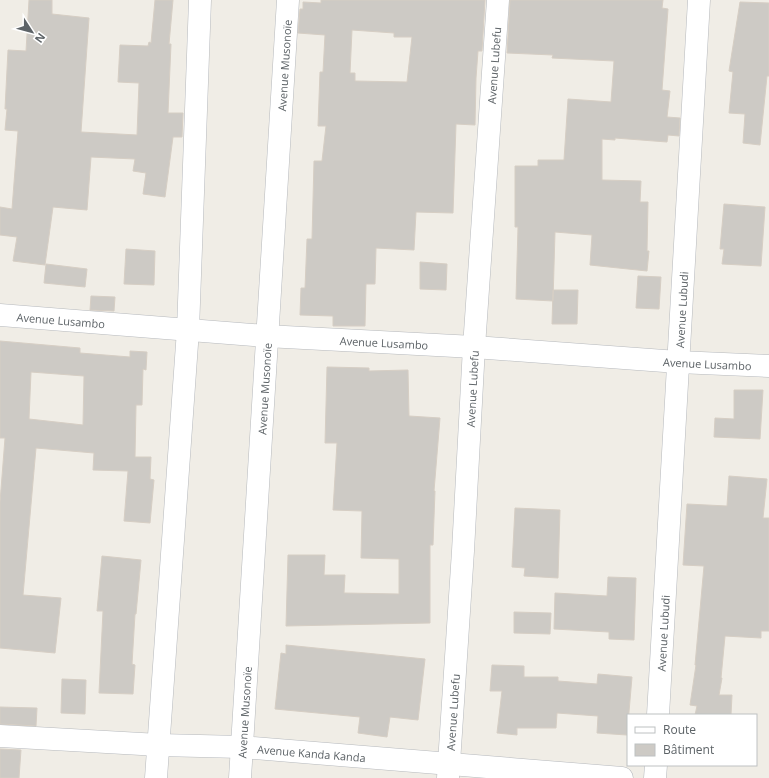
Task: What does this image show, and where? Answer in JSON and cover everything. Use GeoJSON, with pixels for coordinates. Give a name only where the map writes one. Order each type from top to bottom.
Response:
{"type":"FeatureCollection","features":[{"type":"Feature","properties":{"kind":"street"},"geometry":{"type":"LineString","coordinates":[[156,778],[188,330],[200,0]]}},
{"type":"Feature","properties":{"kind":"street","name":"Avenue Musonoïe"},"geometry":{"type":"LineString","coordinates":[[240,778],[266,336],[288,0]]}},
{"type":"Feature","properties":{"kind":"street","name":"Avenue Lubefu"},"geometry":{"type":"LineString","coordinates":[[448,771],[464,543],[474,347],[498,0]]}},
{"type":"Feature","properties":{"kind":"street","name":"Avenue Lubudi"},"geometry":{"type":"LineString","coordinates":[[658,714],[699,0]]}},
{"type":"Feature","properties":{"kind":"street","name":"Avenue Lusambo"},"geometry":{"type":"LineString","coordinates":[[0,316],[266,336],[474,347],[678,362],[769,366]]}},
{"type":"Feature","properties":{"kind":"street","name":"Avenue Kanda Kanda"},"geometry":{"type":"LineString","coordinates":[[0,736],[159,745],[241,747],[448,771],[622,778]]}},
{"type":"Feature","properties":{"kind":"street"},"geometry":{"type":"LineString","coordinates":[[655,778],[656,766]]}},
{"type":"Feature","properties":{"kind":"building"},"geometry":{"type":"Polygon","coordinates":[[[29,0],[52,0],[52,14],[89,18],[81,132],[137,135],[139,83],[118,82],[120,45],[148,46],[149,42],[151,43],[155,0],[173,0],[169,44],[171,44],[168,113],[183,113],[182,137],[173,137],[165,197],[143,194],[146,173],[133,171],[135,159],[91,157],[87,210],[53,207],[45,265],[13,261],[17,237],[0,235],[0,207],[12,209],[18,131],[5,130],[7,109],[5,109],[8,50],[26,51],[29,0]]]}},
{"type":"Feature","properties":{"kind":"building"},"geometry":{"type":"Polygon","coordinates":[[[321,0],[485,0],[482,51],[478,51],[475,125],[456,124],[453,213],[416,212],[414,250],[376,248],[375,284],[366,284],[365,326],[333,326],[333,316],[300,315],[301,288],[305,288],[307,239],[312,239],[314,161],[322,161],[326,126],[318,126],[320,72],[323,72],[325,35],[298,33],[300,9],[303,9],[303,2],[321,3],[321,0]],[[352,30],[350,73],[355,73],[355,81],[407,82],[412,37],[394,37],[394,33],[352,30]]]}},
{"type":"Feature","properties":{"kind":"building"},"geometry":{"type":"Polygon","coordinates":[[[510,0],[663,0],[662,8],[668,9],[662,90],[670,91],[667,117],[680,118],[679,136],[668,135],[667,142],[615,138],[615,140],[602,139],[602,180],[641,181],[640,202],[648,202],[647,251],[649,251],[647,271],[590,265],[592,235],[555,232],[553,301],[516,299],[518,227],[515,227],[515,166],[538,166],[538,160],[564,160],[568,99],[611,102],[614,61],[552,58],[553,55],[507,53],[510,0]]]}},
{"type":"Feature","properties":{"kind":"building"},"geometry":{"type":"Polygon","coordinates":[[[740,2],[769,3],[769,76],[767,76],[760,145],[743,143],[745,114],[729,113],[733,72],[729,71],[740,2]]]}},
{"type":"Feature","properties":{"kind":"building"},"geometry":{"type":"Polygon","coordinates":[[[724,204],[765,207],[761,266],[722,264],[724,249],[720,249],[724,204]]]}},
{"type":"Feature","properties":{"kind":"building"},"geometry":{"type":"Polygon","coordinates":[[[126,249],[155,251],[154,285],[124,284],[126,249]]]}},
{"type":"Feature","properties":{"kind":"building"},"geometry":{"type":"Polygon","coordinates":[[[420,262],[447,264],[446,290],[420,289],[420,262]]]}},
{"type":"Feature","properties":{"kind":"building"},"geometry":{"type":"Polygon","coordinates":[[[46,264],[87,269],[85,287],[44,283],[46,264]]]}},
{"type":"Feature","properties":{"kind":"building"},"geometry":{"type":"Polygon","coordinates":[[[638,276],[661,277],[659,309],[636,308],[638,276]]]}},
{"type":"Feature","properties":{"kind":"building"},"geometry":{"type":"Polygon","coordinates":[[[553,290],[578,290],[577,324],[552,324],[553,290]]]}},
{"type":"Feature","properties":{"kind":"building"},"geometry":{"type":"Polygon","coordinates":[[[91,296],[115,297],[114,311],[90,310],[91,296]]]}},
{"type":"Feature","properties":{"kind":"building"},"geometry":{"type":"Polygon","coordinates":[[[0,341],[80,348],[80,353],[130,357],[130,351],[147,352],[146,370],[143,369],[142,405],[136,405],[135,457],[151,457],[150,479],[154,480],[150,523],[124,521],[128,471],[93,470],[94,453],[36,448],[23,595],[61,598],[55,653],[0,648],[0,502],[5,438],[0,438],[0,341]],[[31,372],[29,419],[83,425],[84,376],[31,372]]]}},
{"type":"Feature","properties":{"kind":"building"},"geometry":{"type":"Polygon","coordinates":[[[327,367],[369,368],[369,371],[408,370],[409,416],[440,418],[434,491],[433,545],[430,545],[430,623],[286,626],[288,555],[325,555],[324,575],[345,575],[344,593],[399,594],[399,559],[361,558],[362,511],[333,510],[337,443],[325,443],[327,367]]]}},
{"type":"Feature","properties":{"kind":"building"},"geometry":{"type":"Polygon","coordinates":[[[734,390],[763,390],[760,439],[714,437],[715,418],[734,419],[734,390]]]}},
{"type":"Feature","properties":{"kind":"building"},"geometry":{"type":"Polygon","coordinates":[[[729,476],[767,479],[763,518],[769,518],[769,631],[761,631],[761,638],[725,636],[722,678],[719,695],[732,695],[731,714],[695,714],[697,706],[690,705],[696,665],[704,566],[683,565],[687,504],[727,506],[729,476]]]}},
{"type":"Feature","properties":{"kind":"building"},"geometry":{"type":"Polygon","coordinates":[[[515,508],[560,510],[558,578],[524,576],[525,568],[512,567],[515,508]]]}},
{"type":"Feature","properties":{"kind":"building"},"geometry":{"type":"Polygon","coordinates":[[[102,556],[141,560],[135,614],[132,664],[135,665],[133,694],[99,693],[103,611],[97,611],[102,556]]]}},
{"type":"Feature","properties":{"kind":"building"},"geometry":{"type":"Polygon","coordinates":[[[608,577],[636,578],[634,640],[609,639],[609,632],[554,629],[555,593],[607,596],[608,577]]]}},
{"type":"Feature","properties":{"kind":"building"},"geometry":{"type":"Polygon","coordinates":[[[514,612],[551,613],[550,634],[514,633],[514,612]]]}},
{"type":"Feature","properties":{"kind":"building"},"geometry":{"type":"Polygon","coordinates":[[[286,645],[425,659],[418,720],[390,717],[387,737],[358,733],[360,717],[275,709],[281,653],[286,654],[286,645]]]}},
{"type":"Feature","properties":{"kind":"building"},"geometry":{"type":"Polygon","coordinates":[[[492,665],[524,666],[524,677],[558,677],[558,681],[597,684],[598,674],[632,677],[629,714],[627,714],[627,735],[597,733],[598,716],[557,713],[556,728],[517,728],[517,735],[497,733],[502,691],[490,691],[492,665]]]}},
{"type":"Feature","properties":{"kind":"building"},"geometry":{"type":"Polygon","coordinates":[[[62,679],[86,680],[85,714],[61,713],[62,679]]]}},
{"type":"Feature","properties":{"kind":"building"},"geometry":{"type":"Polygon","coordinates":[[[0,707],[37,708],[36,726],[0,724],[0,707]]]}},
{"type":"Feature","properties":{"kind":"building"},"geometry":{"type":"Polygon","coordinates":[[[0,749],[21,750],[19,778],[0,778],[0,749]]]}}]}
